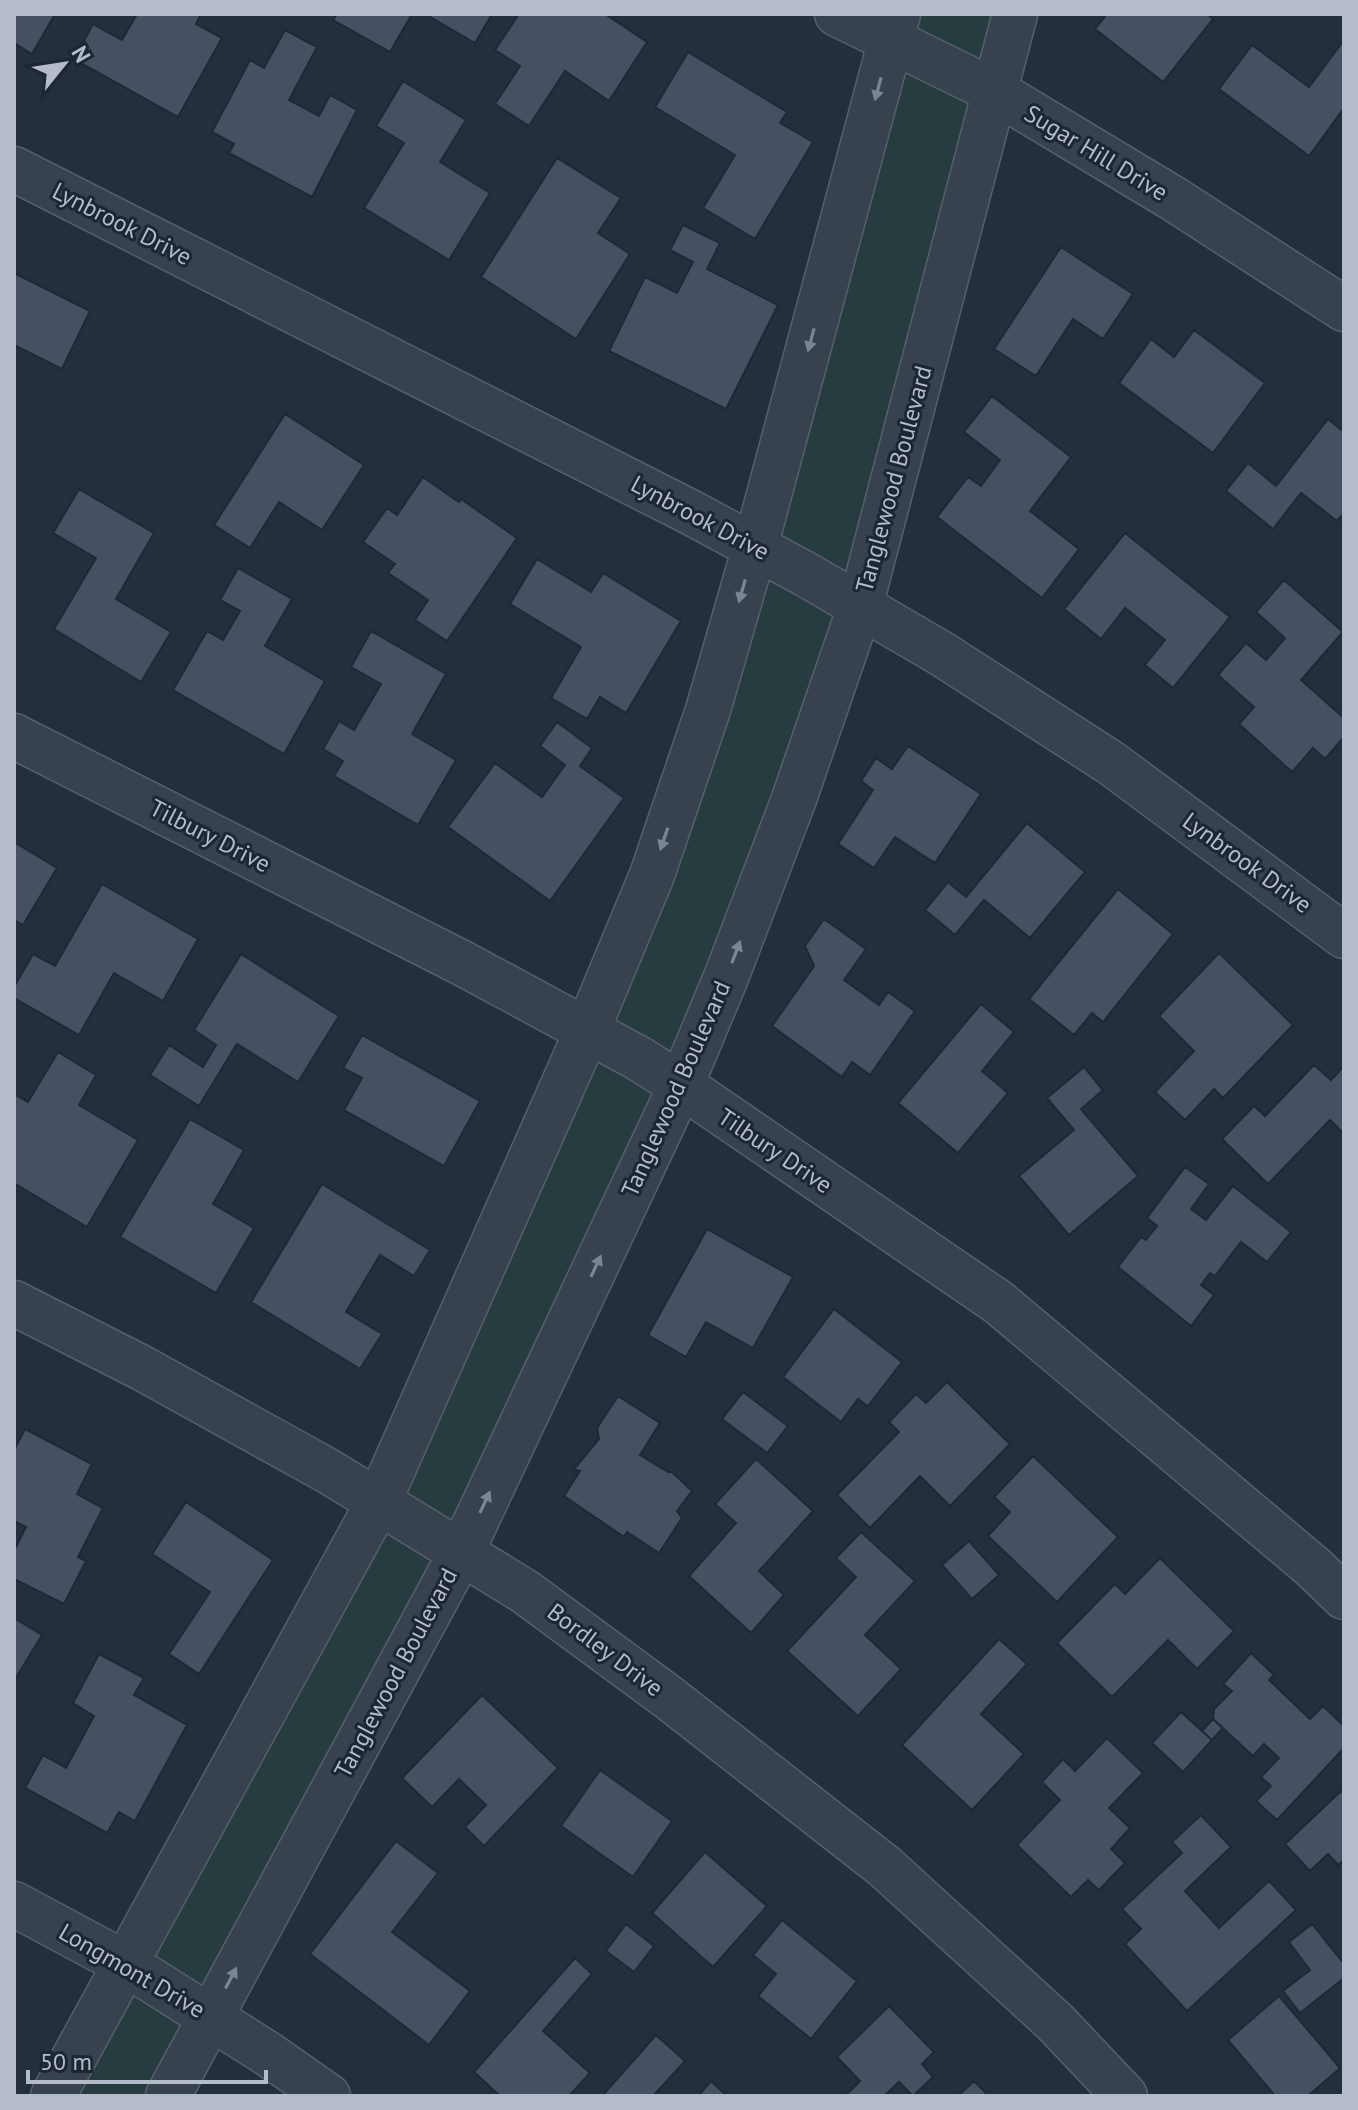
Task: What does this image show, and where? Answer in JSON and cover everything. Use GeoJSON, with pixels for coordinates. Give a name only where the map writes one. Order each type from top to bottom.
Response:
{"type":"FeatureCollection","features":[{"type":"Feature","properties":{"kind":"street","name":"Sugar Hill Drive"},"geometry":{"type":"LineString","coordinates":[[837,14],[895,28],[1174,199],[1344,309]]}},
{"type":"Feature","properties":{"kind":"street","name":"Tanglewood Boulevard"},"geometry":{"type":"LineString","coordinates":[[168,2096],[462,1551],[681,1085],[727,975],[783,828],[860,607],[1015,14]]}},
{"type":"Feature","properties":{"kind":"street"},"geometry":{"type":"LineString","coordinates":[[53,2096],[379,1501],[587,1031],[652,875],[708,710],[755,547],[895,28]]}},
{"type":"Feature","properties":{"kind":"street","name":"Lynbrook Drive"},"geometry":{"type":"LineString","coordinates":[[14,169],[755,547],[942,654],[1111,763],[1344,936]]}},
{"type":"Feature","properties":{"kind":"street","name":"Tilbury Drive"},"geometry":{"type":"LineString","coordinates":[[14,736],[448,956],[638,1058],[681,1085],[998,1302],[1313,1567],[1344,1597]]}},
{"type":"Feature","properties":{"kind":"street","name":"Bordley Drive"},"geometry":{"type":"LineString","coordinates":[[14,1303],[142,1368],[379,1501],[524,1591],[668,1697],[884,1866],[1055,2022],[1125,2096]]}},
{"type":"Feature","properties":{"kind":"street","name":"Longmont Drive"},"geometry":{"type":"LineString","coordinates":[[14,1904],[126,1964],[328,2096]]}},
{"type":"Feature","properties":{"kind":"green space"},"geometry":{"type":"Polygon","coordinates":[[[911,14],[1004,14],[916,362],[769,836],[558,1325],[156,2096],[65,2096],[592,1051],[911,14]]]}},
{"type":"Feature","properties":{"kind":"building"},"geometry":{"type":"Polygon","coordinates":[[[14,14],[55,14],[32,54],[14,43],[14,14]]]}},
{"type":"Feature","properties":{"kind":"building"},"geometry":{"type":"Polygon","coordinates":[[[137,14],[201,14],[196,24],[222,38],[178,117],[74,59],[93,24],[122,40],[137,14]]]}},
{"type":"Feature","properties":{"kind":"building"},"geometry":{"type":"Polygon","coordinates":[[[337,14],[412,14],[390,52],[333,20],[337,14]]]}},
{"type":"Feature","properties":{"kind":"building"},"geometry":{"type":"Polygon","coordinates":[[[425,14],[492,14],[475,43],[425,14]]]}},
{"type":"Feature","properties":{"kind":"building"},"geometry":{"type":"Polygon","coordinates":[[[519,14],[605,14],[647,42],[609,101],[565,71],[529,126],[495,104],[520,66],[495,50],[519,14]]]}},
{"type":"Feature","properties":{"kind":"building"},"geometry":{"type":"Polygon","coordinates":[[[1107,14],[1207,14],[1213,19],[1163,82],[1095,29],[1107,14]]]}},
{"type":"Feature","properties":{"kind":"building"},"geometry":{"type":"Polygon","coordinates":[[[285,30],[317,47],[289,100],[319,116],[330,95],[357,110],[312,197],[229,153],[234,144],[212,132],[250,60],[264,68],[285,30]]]}},
{"type":"Feature","properties":{"kind":"building"},"geometry":{"type":"Polygon","coordinates":[[[1344,40],[1344,108],[1309,156],[1219,89],[1252,45],[1309,87],[1344,40]]]}},
{"type":"Feature","properties":{"kind":"building"},"geometry":{"type":"Polygon","coordinates":[[[688,52],[787,112],[780,123],[813,142],[755,239],[703,208],[735,155],[655,107],[688,52]]]}},
{"type":"Feature","properties":{"kind":"building"},"geometry":{"type":"Polygon","coordinates":[[[403,81],[466,120],[440,162],[490,193],[449,260],[364,208],[404,143],[376,126],[403,81]]]}},
{"type":"Feature","properties":{"kind":"building"},"geometry":{"type":"Polygon","coordinates":[[[557,158],[621,198],[598,233],[630,254],[576,339],[481,277],[557,158]]]}},
{"type":"Feature","properties":{"kind":"building"},"geometry":{"type":"Polygon","coordinates":[[[683,225],[720,243],[707,269],[778,305],[726,409],[609,351],[645,277],[677,293],[693,262],[670,250],[683,225]]]}},
{"type":"Feature","properties":{"kind":"building"},"geometry":{"type":"Polygon","coordinates":[[[1061,247],[1133,294],[1103,339],[1073,319],[1036,376],[994,349],[1061,247]]]}},
{"type":"Feature","properties":{"kind":"building"},"geometry":{"type":"Polygon","coordinates":[[[14,273],[90,311],[62,369],[14,345],[14,273]]]}},
{"type":"Feature","properties":{"kind":"building"},"geometry":{"type":"Polygon","coordinates":[[[1194,330],[1265,383],[1213,453],[1119,383],[1151,339],[1174,357],[1194,330]]]}},
{"type":"Feature","properties":{"kind":"building"},"geometry":{"type":"Polygon","coordinates":[[[992,396],[1071,457],[1030,511],[1079,549],[1042,598],[937,517],[968,477],[981,486],[1000,460],[964,432],[992,396]]]}},
{"type":"Feature","properties":{"kind":"building"},"geometry":{"type":"Polygon","coordinates":[[[285,414],[364,465],[322,530],[279,502],[250,548],[214,525],[285,414]]]}},
{"type":"Feature","properties":{"kind":"building"},"geometry":{"type":"Polygon","coordinates":[[[1328,419],[1344,432],[1344,513],[1337,521],[1301,493],[1273,529],[1226,491],[1248,463],[1276,486],[1328,419]]]}},
{"type":"Feature","properties":{"kind":"building"},"geometry":{"type":"Polygon","coordinates":[[[423,477],[517,538],[447,641],[415,620],[428,600],[388,573],[395,564],[363,542],[387,508],[397,515],[423,477]]]}},
{"type":"Feature","properties":{"kind":"building"},"geometry":{"type":"Polygon","coordinates":[[[79,489],[154,533],[116,599],[171,632],[141,682],[54,629],[96,558],[53,533],[79,489]]]}},
{"type":"Feature","properties":{"kind":"building"},"geometry":{"type":"Polygon","coordinates":[[[1125,533],[1230,617],[1173,688],[1145,665],[1165,640],[1125,608],[1101,639],[1064,609],[1125,533]]]}},
{"type":"Feature","properties":{"kind":"building"},"geometry":{"type":"Polygon","coordinates":[[[537,559],[591,592],[603,573],[681,621],[626,713],[600,697],[587,719],[551,698],[581,647],[510,604],[537,559]]]}},
{"type":"Feature","properties":{"kind":"building"},"geometry":{"type":"Polygon","coordinates":[[[238,568],[292,599],[265,646],[325,681],[284,754],[173,690],[207,631],[223,640],[240,611],[220,600],[238,568]]]}},
{"type":"Feature","properties":{"kind":"building"},"geometry":{"type":"Polygon","coordinates":[[[1284,580],[1343,632],[1301,680],[1344,718],[1344,737],[1325,759],[1313,748],[1292,772],[1239,724],[1254,707],[1218,675],[1246,643],[1266,660],[1285,638],[1256,612],[1284,580]]]}},
{"type":"Feature","properties":{"kind":"building"},"geometry":{"type":"Polygon","coordinates":[[[371,631],[446,674],[412,734],[456,760],[418,825],[334,776],[343,761],[323,749],[339,721],[354,730],[381,684],[351,667],[371,631]]]}},
{"type":"Feature","properties":{"kind":"building"},"geometry":{"type":"Polygon","coordinates":[[[557,722],[592,748],[580,766],[624,798],[550,901],[448,827],[495,763],[542,797],[565,765],[540,746],[557,722]]]}},
{"type":"Feature","properties":{"kind":"building"},"geometry":{"type":"Polygon","coordinates":[[[908,746],[981,794],[935,863],[895,837],[874,868],[838,844],[873,790],[861,781],[876,758],[892,769],[908,746]]]}},
{"type":"Feature","properties":{"kind":"building"},"geometry":{"type":"Polygon","coordinates":[[[1027,823],[1085,872],[1030,938],[984,900],[955,935],[925,910],[948,882],[966,897],[1027,823]]]}},
{"type":"Feature","properties":{"kind":"building"},"geometry":{"type":"Polygon","coordinates":[[[14,842],[57,868],[23,925],[14,920],[14,842]]]}},
{"type":"Feature","properties":{"kind":"building"},"geometry":{"type":"Polygon","coordinates":[[[102,884],[198,939],[163,1001],[114,973],[79,1035],[14,998],[14,987],[33,954],[55,966],[102,884]]]}},
{"type":"Feature","properties":{"kind":"building"},"geometry":{"type":"Polygon","coordinates":[[[1118,889],[1173,934],[1103,1022],[1092,1013],[1074,1035],[1029,999],[1118,889]]]}},
{"type":"Feature","properties":{"kind":"building"},"geometry":{"type":"Polygon","coordinates":[[[824,919],[866,949],[844,980],[879,1005],[888,992],[915,1011],[870,1075],[852,1062],[842,1077],[772,1026],[814,966],[805,946],[824,919]]]}},
{"type":"Feature","properties":{"kind":"building"},"geometry":{"type":"Polygon","coordinates":[[[1219,953],[1293,1025],[1223,1098],[1214,1089],[1185,1120],[1155,1092],[1194,1051],[1159,1016],[1219,953]]]}},
{"type":"Feature","properties":{"kind":"building"},"geometry":{"type":"Polygon","coordinates":[[[241,954],[339,1016],[298,1082],[237,1044],[199,1106],[150,1075],[169,1045],[203,1067],[216,1045],[194,1030],[241,954]]]}},
{"type":"Feature","properties":{"kind":"building"},"geometry":{"type":"Polygon","coordinates":[[[981,1004],[1014,1032],[982,1071],[1008,1093],[958,1153],[898,1103],[981,1004]]]}},
{"type":"Feature","properties":{"kind":"building"},"geometry":{"type":"Polygon","coordinates":[[[362,1035],[480,1101],[444,1166],[344,1110],[362,1078],[343,1068],[362,1035]]]}},
{"type":"Feature","properties":{"kind":"building"},"geometry":{"type":"Polygon","coordinates":[[[58,1052],[96,1075],[79,1105],[138,1140],[87,1227],[14,1183],[14,1094],[28,1102],[58,1052]]]}},
{"type":"Feature","properties":{"kind":"building"},"geometry":{"type":"Polygon","coordinates":[[[1314,1065],[1331,1080],[1344,1066],[1344,1134],[1330,1120],[1268,1184],[1222,1139],[1254,1106],[1265,1116],[1314,1065]]]}},
{"type":"Feature","properties":{"kind":"building"},"geometry":{"type":"Polygon","coordinates":[[[1084,1067],[1103,1090],[1081,1109],[1138,1176],[1069,1235],[1019,1176],[1074,1130],[1047,1098],[1084,1067]]]}},
{"type":"Feature","properties":{"kind":"building"},"geometry":{"type":"Polygon","coordinates":[[[190,1119],[244,1150],[213,1204],[254,1228],[216,1293],[120,1237],[190,1119]]]}},
{"type":"Feature","properties":{"kind":"building"},"geometry":{"type":"Polygon","coordinates":[[[1185,1167],[1209,1184],[1191,1209],[1206,1220],[1233,1186],[1291,1232],[1267,1262],[1241,1242],[1215,1276],[1210,1273],[1201,1285],[1214,1295],[1191,1326],[1118,1267],[1141,1237],[1146,1240],[1157,1226],[1147,1218],[1185,1167]]]}},
{"type":"Feature","properties":{"kind":"building"},"geometry":{"type":"Polygon","coordinates":[[[322,1184],[430,1250],[414,1276],[380,1255],[346,1312],[382,1334],[360,1369],[251,1302],[322,1184]]]}},
{"type":"Feature","properties":{"kind":"building"},"geometry":{"type":"Polygon","coordinates":[[[707,1229],[793,1277],[753,1348],[706,1322],[686,1357],[648,1335],[707,1229]]]}},
{"type":"Feature","properties":{"kind":"building"},"geometry":{"type":"Polygon","coordinates":[[[834,1309],[902,1362],[868,1406],[858,1399],[841,1422],[783,1377],[834,1309]]]}},
{"type":"Feature","properties":{"kind":"building"},"geometry":{"type":"Polygon","coordinates":[[[947,1382],[1010,1444],[950,1506],[920,1476],[870,1528],[837,1495],[899,1432],[889,1422],[916,1394],[926,1403],[947,1382]]]}},
{"type":"Feature","properties":{"kind":"building"},"geometry":{"type":"Polygon","coordinates":[[[743,1392],[788,1426],[767,1453],[722,1419],[743,1392]]]}},
{"type":"Feature","properties":{"kind":"building"},"geometry":{"type":"Polygon","coordinates":[[[618,1396],[660,1423],[640,1455],[672,1472],[692,1491],[677,1511],[682,1518],[659,1553],[627,1532],[624,1537],[564,1496],[580,1471],[574,1469],[599,1439],[597,1428],[618,1396]]]}},
{"type":"Feature","properties":{"kind":"building"},"geometry":{"type":"Polygon","coordinates":[[[25,1429],[92,1464],[77,1494],[103,1508],[78,1557],[86,1561],[64,1604],[14,1579],[14,1551],[26,1527],[14,1521],[14,1450],[25,1429]]]}},
{"type":"Feature","properties":{"kind":"building"},"geometry":{"type":"Polygon","coordinates":[[[1033,1456],[1118,1537],[1057,1602],[988,1536],[1010,1512],[994,1497],[1033,1456]]]}},
{"type":"Feature","properties":{"kind":"building"},"geometry":{"type":"Polygon","coordinates":[[[756,1459],[813,1511],[759,1571],[784,1595],[751,1633],[689,1576],[736,1523],[715,1504],[756,1459]]]}},
{"type":"Feature","properties":{"kind":"building"},"geometry":{"type":"Polygon","coordinates":[[[186,1502],[273,1560],[199,1674],[169,1654],[210,1592],[152,1554],[186,1502]]]}},
{"type":"Feature","properties":{"kind":"building"},"geometry":{"type":"Polygon","coordinates":[[[861,1532],[915,1581],[865,1635],[901,1669],[858,1716],[787,1651],[856,1577],[836,1558],[861,1532]]]}},
{"type":"Feature","properties":{"kind":"building"},"geometry":{"type":"Polygon","coordinates":[[[969,1541],[999,1575],[972,1599],[942,1565],[969,1541]]]}},
{"type":"Feature","properties":{"kind":"building"},"geometry":{"type":"Polygon","coordinates":[[[1160,1558],[1234,1631],[1197,1669],[1168,1640],[1112,1697],[1057,1643],[1115,1584],[1125,1594],[1160,1558]]]}},
{"type":"Feature","properties":{"kind":"building"},"geometry":{"type":"Polygon","coordinates":[[[14,1618],[42,1635],[14,1681],[14,1618]]]}},
{"type":"Feature","properties":{"kind":"building"},"geometry":{"type":"Polygon","coordinates":[[[999,1639],[1027,1664],[981,1714],[1024,1754],[972,1810],[902,1745],[999,1639]]]}},
{"type":"Feature","properties":{"kind":"building"},"geometry":{"type":"Polygon","coordinates":[[[1251,1653],[1274,1675],[1269,1680],[1310,1719],[1323,1706],[1344,1726],[1344,1748],[1277,1820],[1256,1801],[1271,1786],[1261,1777],[1279,1758],[1264,1744],[1253,1756],[1213,1719],[1214,1709],[1232,1691],[1223,1684],[1251,1653]]]}},
{"type":"Feature","properties":{"kind":"building"},"geometry":{"type":"Polygon","coordinates":[[[99,1654],[144,1678],[134,1695],[187,1725],[135,1821],[119,1812],[107,1833],[25,1788],[43,1755],[66,1768],[94,1716],[73,1703],[99,1654]]]}},
{"type":"Feature","properties":{"kind":"building"},"geometry":{"type":"Polygon","coordinates":[[[482,1695],[558,1768],[484,1846],[465,1827],[486,1805],[459,1779],[432,1807],[402,1778],[482,1695]]]}},
{"type":"Feature","properties":{"kind":"building"},"geometry":{"type":"Polygon","coordinates":[[[1181,1712],[1212,1740],[1183,1772],[1152,1743],[1181,1712]]]}},
{"type":"Feature","properties":{"kind":"building"},"geometry":{"type":"Polygon","coordinates":[[[1213,1719],[1223,1728],[1212,1740],[1202,1731],[1213,1719]]]}},
{"type":"Feature","properties":{"kind":"building"},"geometry":{"type":"Polygon","coordinates":[[[1107,1738],[1143,1773],[1109,1808],[1130,1828],[1111,1849],[1125,1863],[1099,1890],[1088,1880],[1071,1897],[1017,1845],[1060,1800],[1042,1782],[1063,1759],[1075,1771],[1107,1738]]]}},
{"type":"Feature","properties":{"kind":"building"},"geometry":{"type":"Polygon","coordinates":[[[600,1770],[672,1821],[633,1877],[561,1826],[600,1770]]]}},
{"type":"Feature","properties":{"kind":"building"},"geometry":{"type":"Polygon","coordinates":[[[1341,1791],[1344,1795],[1344,1860],[1338,1865],[1328,1854],[1310,1871],[1285,1844],[1341,1791]]]}},
{"type":"Feature","properties":{"kind":"building"},"geometry":{"type":"Polygon","coordinates":[[[1201,1815],[1231,1847],[1185,1891],[1219,1928],[1269,1881],[1296,1910],[1187,2011],[1125,1944],[1141,1929],[1122,1909],[1182,1853],[1172,1842],[1201,1815]]]}},
{"type":"Feature","properties":{"kind":"building"},"geometry":{"type":"Polygon","coordinates":[[[396,1841],[438,1873],[392,1932],[470,1991],[429,2045],[310,1954],[396,1841]]]}},
{"type":"Feature","properties":{"kind":"building"},"geometry":{"type":"Polygon","coordinates":[[[705,1852],[767,1906],[713,1967],[652,1913],[705,1852]]]}},
{"type":"Feature","properties":{"kind":"building"},"geometry":{"type":"Polygon","coordinates":[[[782,1920],[857,1981],[811,2039],[758,1996],[776,1974],[753,1955],[782,1920]]]}},
{"type":"Feature","properties":{"kind":"building"},"geometry":{"type":"Polygon","coordinates":[[[626,1924],[654,1946],[634,1972],[606,1951],[626,1924]]]}},
{"type":"Feature","properties":{"kind":"building"},"geometry":{"type":"Polygon","coordinates":[[[1312,1924],[1344,1964],[1344,1978],[1300,2013],[1283,1991],[1310,1970],[1289,1942],[1312,1924]]]}},
{"type":"Feature","properties":{"kind":"building"},"geometry":{"type":"Polygon","coordinates":[[[575,1958],[592,1974],[543,2031],[590,2073],[569,2096],[500,2096],[474,2072],[575,1958]]]}},
{"type":"Feature","properties":{"kind":"building"},"geometry":{"type":"Polygon","coordinates":[[[1279,1996],[1340,2068],[1308,2096],[1275,2096],[1228,2040],[1279,1996]]]}},
{"type":"Feature","properties":{"kind":"building"},"geometry":{"type":"Polygon","coordinates":[[[889,2006],[934,2052],[922,2064],[933,2077],[913,2096],[899,2082],[884,2096],[845,2096],[860,2081],[837,2057],[889,2006]]]}},
{"type":"Feature","properties":{"kind":"building"},"geometry":{"type":"Polygon","coordinates":[[[656,2035],[685,2061],[653,2096],[602,2096],[656,2035]]]}},
{"type":"Feature","properties":{"kind":"building"},"geometry":{"type":"Polygon","coordinates":[[[711,2081],[727,2096],[698,2096],[711,2081]]]}},
{"type":"Feature","properties":{"kind":"building"},"geometry":{"type":"Polygon","coordinates":[[[974,2081],[989,2096],[958,2096],[974,2081]]]}}]}
